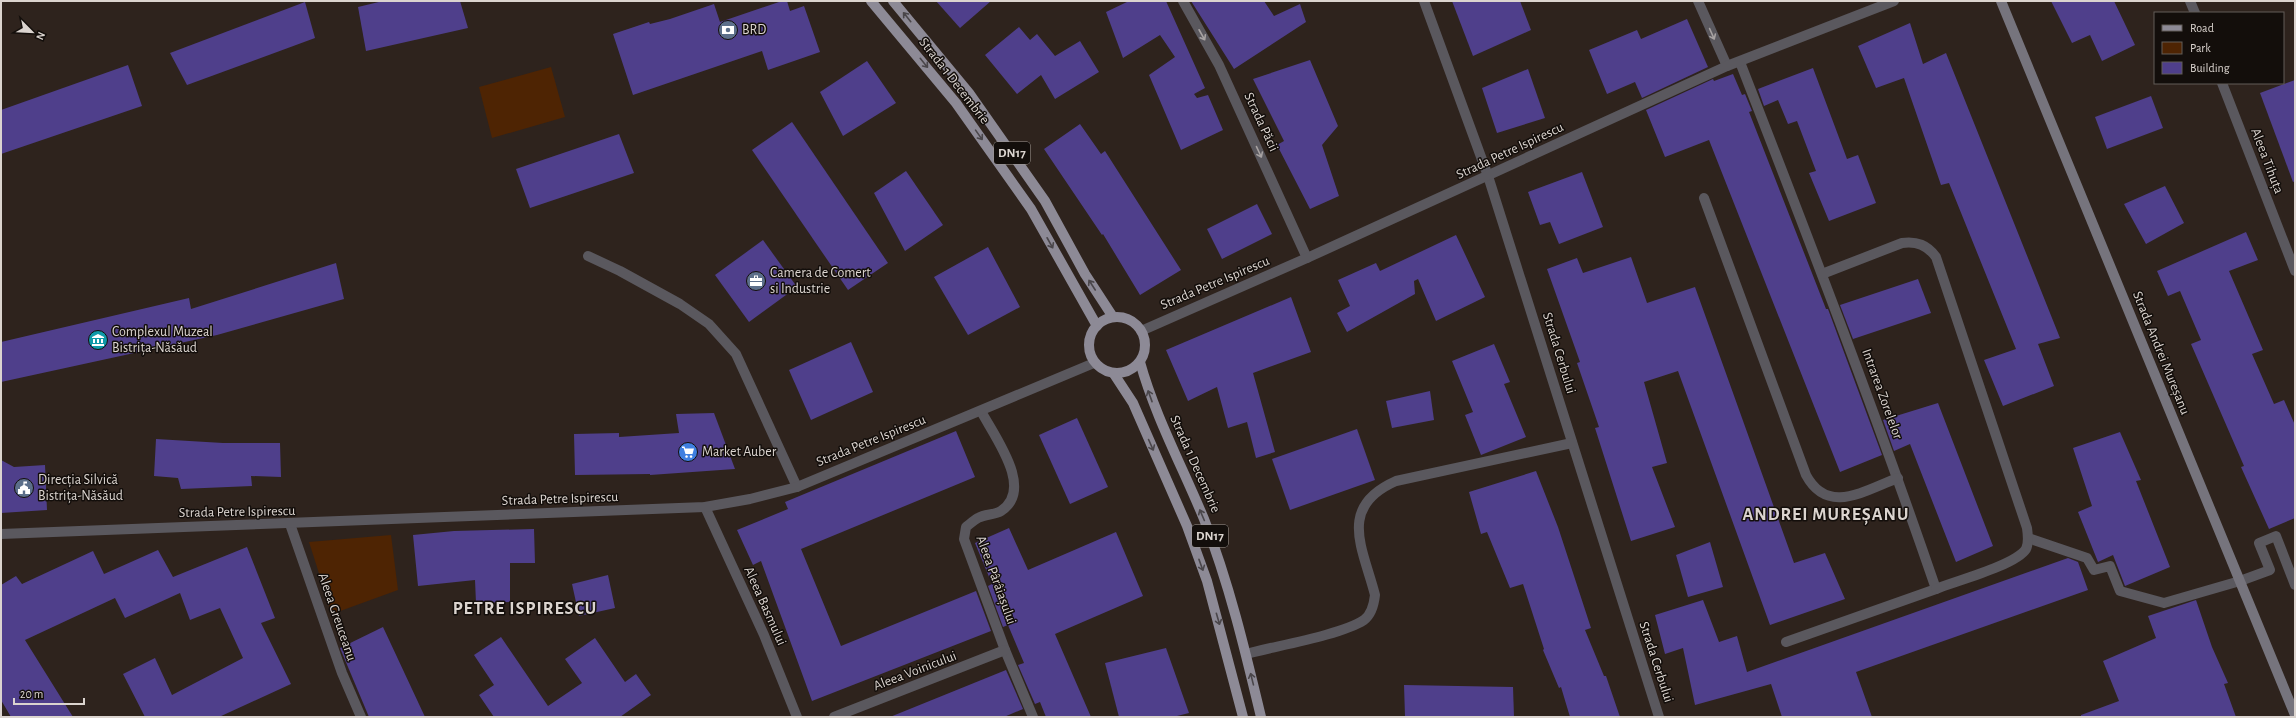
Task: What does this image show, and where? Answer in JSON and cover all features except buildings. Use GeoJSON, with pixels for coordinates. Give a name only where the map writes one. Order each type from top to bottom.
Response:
{"type":"FeatureCollection","features":[{"type":"Feature","properties":{"kind":"main road","name":"Strada 1 Decembrie"},"geometry":{"type":"LineString","coordinates":[[872,1],[956,103],[1031,209],[1097,326]]}},
{"type":"Feature","properties":{"kind":"main road","name":"Strada 1 Decembrie"},"geometry":{"type":"LineString","coordinates":[[893,1],[969,94],[1045,201],[1085,274],[1114,317]]}},
{"type":"Feature","properties":{"kind":"main road","name":"Strada Andrei Mureșanu"},"geometry":{"type":"LineString","coordinates":[[2001,1],[2295,715]]}},
{"type":"Feature","properties":{"kind":"main road"},"geometry":{"type":"LineString","coordinates":[[1094,363],[1090,356],[1089,340],[1097,326],[1104,320],[1114,317],[1129,320],[1141,330]]}},
{"type":"Feature","properties":{"kind":"main road","name":"Strada 1 Decembrie"},"geometry":{"type":"LineString","coordinates":[[1141,330],[1145,346],[1140,362],[1150,396],[1204,519],[1224,576],[1246,654],[1261,717]]}},
{"type":"Feature","properties":{"kind":"main road"},"geometry":{"type":"LineString","coordinates":[[1114,374],[1124,373],[1140,362]]}},
{"type":"Feature","properties":{"kind":"main road","name":"DN17"},"geometry":{"type":"LineString","coordinates":[[1094,363],[1107,372],[1114,374],[1133,403],[1190,533],[1207,581],[1242,717]]}},
{"type":"Feature","properties":{"kind":"street","name":"Strada Păcii"},"geometry":{"type":"LineString","coordinates":[[1183,1],[1219,65],[1307,258]]}},
{"type":"Feature","properties":{"kind":"street","name":"Strada Cerbului"},"geometry":{"type":"LineString","coordinates":[[1424,1],[1488,176],[1659,717]]}},
{"type":"Feature","properties":{"kind":"street"},"geometry":{"type":"LineString","coordinates":[[1698,1],[1727,66]]}},
{"type":"Feature","properties":{"kind":"street","name":"Strada Petre Ispirescu"},"geometry":{"type":"LineString","coordinates":[[1141,330],[1307,258],[1727,66],[1894,1]]}},
{"type":"Feature","properties":{"kind":"street"},"geometry":{"type":"LineString","coordinates":[[2190,1],[2195,12]]}},
{"type":"Feature","properties":{"kind":"street","name":"Intrarea Zorelelor"},"geometry":{"type":"LineString","coordinates":[[1740,62],[1822,274],[1898,478],[1936,588]]}},
{"type":"Feature","properties":{"kind":"street","name":"Aleea Tihuța"},"geometry":{"type":"LineString","coordinates":[[2222,84],[2295,271]]}},
{"type":"Feature","properties":{"kind":"street"},"geometry":{"type":"LineString","coordinates":[[1704,198],[1806,476],[1812,487],[1822,495],[1841,499],[1898,478]]}},
{"type":"Feature","properties":{"kind":"street"},"geometry":{"type":"LineString","coordinates":[[1786,642],[2013,561],[2027,548],[2028,538],[2028,528],[1936,257],[1931,250],[1923,244],[1912,242],[1902,244],[1822,274]]}},
{"type":"Feature","properties":{"kind":"street"},"geometry":{"type":"LineString","coordinates":[[588,256],[680,304],[709,324],[736,354],[796,487]]}},
{"type":"Feature","properties":{"kind":"street","name":"Strada Petre Ispirescu"},"geometry":{"type":"LineString","coordinates":[[1,534],[124,528],[290,524],[705,507],[750,499],[796,487],[1094,363]]}},
{"type":"Feature","properties":{"kind":"street","name":"Aleea Pârâiașului"},"geometry":{"type":"LineString","coordinates":[[981,411],[1014,475],[1015,489],[1011,502],[1001,512],[978,517],[966,527],[964,539],[1005,650],[1033,717]]}},
{"type":"Feature","properties":{"kind":"street"},"geometry":{"type":"LineString","coordinates":[[1246,654],[1328,633],[1365,619],[1374,604],[1374,595],[1358,535],[1358,525],[1360,515],[1370,498],[1384,486],[1396,481],[1572,443]]}},
{"type":"Feature","properties":{"kind":"street","name":"Aleea Basmului"},"geometry":{"type":"LineString","coordinates":[[705,507],[764,635],[797,717]]}},
{"type":"Feature","properties":{"kind":"street","name":"Aleea Greuceanu"},"geometry":{"type":"LineString","coordinates":[[290,524],[342,673],[361,717]]}},
{"type":"Feature","properties":{"kind":"street"},"geometry":{"type":"LineString","coordinates":[[2028,538],[2087,558],[2094,570],[2110,566],[2120,591],[2164,603],[2240,581],[2270,570],[2259,543],[2276,536],[2295,585]]}},
{"type":"Feature","properties":{"kind":"street","name":"Aleea Voinicului"},"geometry":{"type":"LineString","coordinates":[[834,717],[1005,650]]}},
{"type":"Feature","properties":{"kind":"green space"},"geometry":{"type":"Polygon","coordinates":[[[551,67],[565,117],[492,138],[479,87],[551,67]]]}},
{"type":"Feature","properties":{"kind":"green space"},"geometry":{"type":"Polygon","coordinates":[[[391,535],[398,590],[332,614],[309,542],[391,535]]]}},
{"type":"Feature","properties":{"kind":"place","name":"BRD"},"geometry":{"type":"Point","coordinates":[728,30]}},
{"type":"Feature","properties":{"kind":"place","name":"Camera de Comert si Industrie"},"geometry":{"type":"Point","coordinates":[756,281]}},
{"type":"Feature","properties":{"kind":"place","name":"Complexul Muzeal Bistrița-Năsăud"},"geometry":{"type":"Point","coordinates":[98,340]}},
{"type":"Feature","properties":{"kind":"place","name":"Market Auber"},"geometry":{"type":"Point","coordinates":[688,452]}},
{"type":"Feature","properties":{"kind":"place","name":"Direcția Silvică Bistrița-Năsăud"},"geometry":{"type":"Point","coordinates":[24,488]}},
{"type":"Feature","properties":{"kind":"district","name":"ANDREI MUREȘANU"},"geometry":{"type":"Point","coordinates":[1826,515]}},
{"type":"Feature","properties":{"kind":"district","name":"PETRE ISPIRESCU"},"geometry":{"type":"Point","coordinates":[525,609]}}]}
